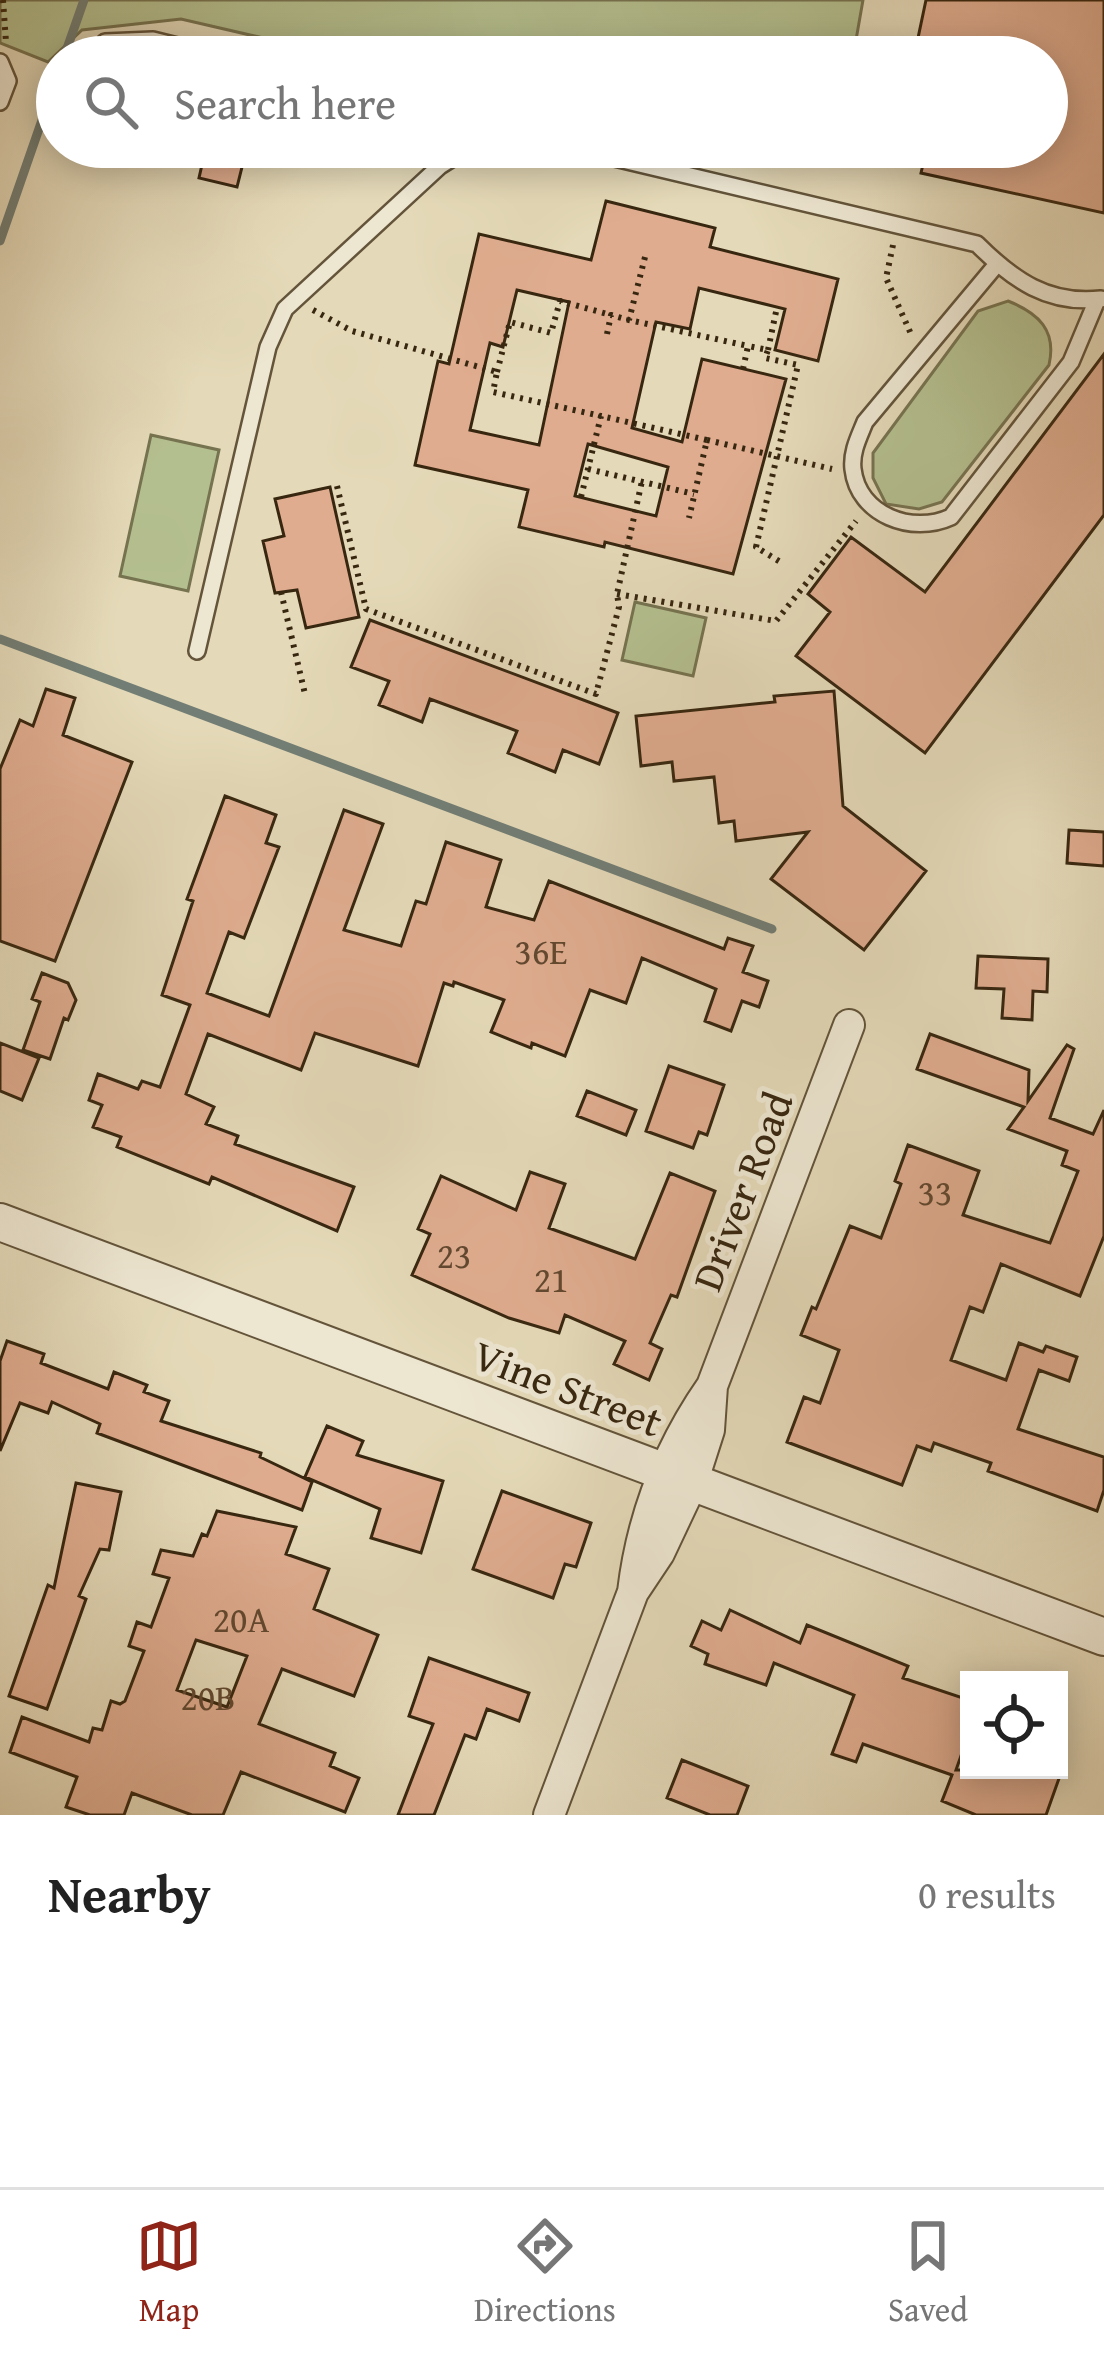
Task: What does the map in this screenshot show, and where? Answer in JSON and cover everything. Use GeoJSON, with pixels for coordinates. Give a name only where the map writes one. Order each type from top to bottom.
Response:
{"type":"FeatureCollection","features":[{"type":"Feature","properties":{"kind":"street","name":"Driver Road"},"geometry":{"type":"LineString","coordinates":[[549,1815],[633,1592],[638,1545],[677,1477],[685,1425],[712,1386],[849,1025]]}},
{"type":"Feature","properties":{"kind":"street","name":"Vine Street"},"geometry":{"type":"LineString","coordinates":[[0,1222],[1104,1637]]}},
{"type":"Feature","properties":{"kind":"lane"},"geometry":{"type":"LineString","coordinates":[[0,62],[8,81],[0,102]]}},
{"type":"Feature","properties":{"kind":"lane"},"geometry":{"type":"LineString","coordinates":[[197,650],[268,347],[285,309],[438,168]]}},
{"type":"Feature","properties":{"kind":"lane"},"geometry":{"type":"LineString","coordinates":[[658,168],[976,244],[997,264],[1010,277],[1054,298],[1101,299],[1071,362],[951,517],[939,523],[910,524],[869,505],[853,473],[853,452],[865,422],[997,264]]}},
{"type":"Feature","properties":{"kind":"path"},"geometry":{"type":"LineString","coordinates":[[897,224],[886,278],[913,338],[924,346]]}},
{"type":"Feature","properties":{"kind":"path"},"geometry":{"type":"LineString","coordinates":[[628,320],[645,257]]}},
{"type":"Feature","properties":{"kind":"path"},"geometry":{"type":"LineString","coordinates":[[295,300],[352,331],[497,372]]}},
{"type":"Feature","properties":{"kind":"path"},"geometry":{"type":"LineString","coordinates":[[768,350],[560,301],[551,333],[510,322],[493,392],[853,473]]}},
{"type":"Feature","properties":{"kind":"path"},"geometry":{"type":"LineString","coordinates":[[777,307],[766,358],[798,365],[755,547],[782,563]]}},
{"type":"Feature","properties":{"kind":"path"},"geometry":{"type":"LineString","coordinates":[[607,334],[611,315]]}},
{"type":"Feature","properties":{"kind":"path"},"geometry":{"type":"LineString","coordinates":[[743,369],[748,346]]}},
{"type":"Feature","properties":{"kind":"path"},"geometry":{"type":"LineString","coordinates":[[581,497],[602,416]]}},
{"type":"Feature","properties":{"kind":"path"},"geometry":{"type":"LineString","coordinates":[[688,518],[707,440]]}},
{"type":"Feature","properties":{"kind":"path"},"geometry":{"type":"LineString","coordinates":[[588,469],[694,494]]}},
{"type":"Feature","properties":{"kind":"path"},"geometry":{"type":"LineString","coordinates":[[337,486],[366,609],[596,694],[619,608],[617,593],[642,481]]}},
{"type":"Feature","properties":{"kind":"path"},"geometry":{"type":"LineString","coordinates":[[617,593],[776,622],[869,505]]}},
{"type":"Feature","properties":{"kind":"path"},"geometry":{"type":"LineString","coordinates":[[281,592],[305,694]]}},
{"type":"Feature","properties":{"kind":"green space"},"geometry":{"type":"Polygon","coordinates":[[[0,0],[863,0],[857,36],[254,36],[181,19],[82,30],[76,36],[36,36],[36,57],[0,43],[0,0]]]}},
{"type":"Feature","properties":{"kind":"green space"},"geometry":{"type":"Polygon","coordinates":[[[1008,301],[1043,324],[1050,342],[1049,365],[942,502],[919,509],[886,504],[873,478],[873,453],[978,311],[1008,301]]]}},
{"type":"Feature","properties":{"kind":"green space"},"geometry":{"type":"Polygon","coordinates":[[[151,435],[219,450],[188,591],[120,576],[151,435]]]}},
{"type":"Feature","properties":{"kind":"green space"},"geometry":{"type":"Polygon","coordinates":[[[635,602],[706,618],[693,676],[622,660],[635,602]]]}},
{"type":"Feature","properties":{"kind":"building"},"geometry":{"type":"Polygon","coordinates":[[[926,0],[1104,0],[1104,213],[921,173],[922,168],[1068,168],[1068,36],[918,36],[926,0]]]}},
{"type":"Feature","properties":{"kind":"building"},"geometry":{"type":"Polygon","coordinates":[[[201,168],[242,168],[237,187],[199,178],[201,168]]]}},
{"type":"Feature","properties":{"kind":"building"},"geometry":{"type":"Polygon","coordinates":[[[606,201],[715,228],[710,247],[838,279],[818,361],[775,350],[785,309],[699,288],[690,329],[656,322],[632,428],[682,442],[702,359],[786,379],[733,574],[605,542],[604,547],[519,527],[528,490],[415,465],[438,361],[449,364],[479,234],[591,260],[606,201]],[[517,290],[503,347],[490,343],[470,430],[539,445],[569,302],[517,290]],[[588,444],[575,496],[656,516],[668,467],[588,444]]]}},
{"type":"Feature","properties":{"kind":"building"},"geometry":{"type":"Polygon","coordinates":[[[1104,354],[1104,515],[925,753],[796,656],[830,612],[808,594],[851,537],[925,592],[1104,354]]]}},
{"type":"Feature","properties":{"kind":"building"},"geometry":{"type":"Polygon","coordinates":[[[330,487],[359,617],[306,628],[297,590],[275,593],[263,541],[284,536],[275,499],[330,487]]]}},
{"type":"Feature","properties":{"kind":"building"},"geometry":{"type":"Polygon","coordinates":[[[370,620],[618,713],[599,764],[563,750],[555,772],[508,753],[517,731],[430,699],[422,722],[379,705],[389,681],[351,667],[370,620]]]}},
{"type":"Feature","properties":{"kind":"building"},"geometry":{"type":"Polygon","coordinates":[[[46,689],[75,698],[63,735],[132,762],[55,961],[0,941],[0,769],[20,720],[33,726],[46,689]]]}},
{"type":"Feature","properties":{"kind":"building"},"geometry":{"type":"Polygon","coordinates":[[[834,691],[843,806],[926,871],[864,950],[771,879],[808,832],[736,841],[734,821],[719,823],[714,777],[674,781],[672,762],[641,766],[636,716],[834,691]]]}},
{"type":"Feature","properties":{"kind":"building"},"geometry":{"type":"Polygon","coordinates":[[[225,796],[276,815],[266,843],[279,847],[244,938],[229,932],[207,993],[269,1016],[344,810],[383,824],[344,930],[401,946],[416,901],[426,904],[446,842],[501,860],[486,907],[534,920],[549,881],[724,949],[728,938],[753,946],[743,972],[768,981],[759,1007],[742,1001],[731,1031],[705,1021],[716,989],[642,958],[626,1003],[590,990],[565,1056],[491,1032],[504,1000],[454,982],[453,986],[444,983],[418,1066],[315,1033],[301,1070],[208,1034],[186,1094],[214,1107],[206,1124],[238,1136],[235,1144],[354,1187],[337,1231],[212,1177],[209,1184],[117,1147],[121,1137],[93,1127],[102,1105],[89,1100],[98,1074],[138,1089],[142,1081],[160,1087],[190,1005],[162,995],[193,901],[187,899],[225,796]]]}},
{"type":"Feature","properties":{"kind":"building"},"geometry":{"type":"Polygon","coordinates":[[[1069,830],[1104,832],[1104,866],[1067,863],[1069,830]]]}},
{"type":"Feature","properties":{"kind":"building"},"geometry":{"type":"Polygon","coordinates":[[[978,956],[1048,959],[1047,992],[1033,991],[1032,1020],[1002,1018],[1004,989],[976,988],[978,956]]]}},
{"type":"Feature","properties":{"kind":"building"},"geometry":{"type":"Polygon","coordinates":[[[42,973],[68,983],[76,1000],[68,1020],[64,1018],[50,1059],[23,1050],[40,1002],[32,999],[42,973]]]}},
{"type":"Feature","properties":{"kind":"building"},"geometry":{"type":"Polygon","coordinates":[[[930,1034],[1029,1070],[1028,1101],[1067,1045],[1074,1049],[1050,1118],[1093,1134],[1104,1110],[1104,1236],[1080,1296],[1001,1264],[983,1312],[970,1307],[951,1360],[1006,1380],[1019,1343],[1077,1357],[1069,1381],[1039,1370],[1018,1429],[1104,1457],[1104,1490],[1097,1511],[988,1471],[991,1463],[934,1443],[931,1451],[917,1446],[902,1485],[787,1442],[804,1397],[820,1403],[839,1350],[801,1335],[812,1307],[816,1309],[850,1226],[881,1238],[901,1184],[895,1181],[908,1145],[979,1171],[963,1215],[1050,1243],[1078,1171],[1062,1165],[1067,1151],[1008,1129],[1024,1107],[917,1069],[930,1034]]]}},
{"type":"Feature","properties":{"kind":"building"},"geometry":{"type":"Polygon","coordinates":[[[0,1043],[39,1058],[22,1100],[0,1091],[0,1043]]]}},
{"type":"Feature","properties":{"kind":"building"},"geometry":{"type":"Polygon","coordinates":[[[669,1066],[724,1085],[707,1135],[699,1132],[693,1148],[646,1131],[669,1066]]]}},
{"type":"Feature","properties":{"kind":"building"},"geometry":{"type":"Polygon","coordinates":[[[587,1091],[636,1110],[626,1135],[577,1116],[587,1091]]]}},
{"type":"Feature","properties":{"kind":"building"},"geometry":{"type":"Polygon","coordinates":[[[530,1172],[565,1184],[549,1228],[635,1259],[670,1173],[715,1191],[677,1297],[671,1295],[650,1343],[662,1349],[649,1380],[614,1364],[625,1341],[565,1315],[559,1333],[509,1318],[412,1275],[430,1234],[418,1229],[441,1176],[516,1210],[530,1172]]]}},
{"type":"Feature","properties":{"kind":"building"},"geometry":{"type":"Polygon","coordinates":[[[7,1341],[44,1354],[41,1363],[108,1389],[114,1372],[147,1385],[144,1392],[169,1401],[161,1421],[261,1453],[260,1457],[312,1482],[302,1510],[97,1433],[100,1424],[52,1402],[48,1413],[20,1403],[0,1451],[0,1361],[7,1341]]]}},
{"type":"Feature","properties":{"kind":"building"},"geometry":{"type":"Polygon","coordinates":[[[327,1426],[363,1441],[357,1455],[443,1481],[421,1553],[371,1538],[380,1509],[305,1477],[327,1426]]]}},
{"type":"Feature","properties":{"kind":"building"},"geometry":{"type":"Polygon","coordinates":[[[76,1483],[121,1492],[109,1550],[100,1549],[79,1596],[86,1599],[47,1709],[9,1696],[48,1585],[54,1588],[76,1483]]]}},
{"type":"Feature","properties":{"kind":"building"},"geometry":{"type":"Polygon","coordinates":[[[502,1491],[591,1523],[576,1567],[565,1564],[553,1598],[473,1569],[502,1491]]]}},
{"type":"Feature","properties":{"kind":"building"},"geometry":{"type":"Polygon","coordinates":[[[217,1511],[296,1527],[286,1554],[329,1569],[314,1609],[378,1635],[354,1696],[282,1669],[259,1724],[335,1753],[330,1766],[359,1778],[345,1812],[241,1772],[223,1815],[192,1815],[132,1793],[124,1815],[90,1815],[66,1807],[77,1777],[10,1752],[22,1717],[89,1742],[93,1728],[102,1730],[111,1701],[125,1701],[144,1651],[129,1646],[137,1622],[151,1627],[169,1578],[153,1574],[161,1550],[193,1556],[202,1534],[207,1536],[217,1511]],[[196,1640],[177,1690],[227,1707],[247,1656],[196,1640]]]}},
{"type":"Feature","properties":{"kind":"building"},"geometry":{"type":"Polygon","coordinates":[[[730,1610],[800,1643],[807,1625],[908,1666],[903,1678],[960,1697],[956,1770],[960,1770],[960,1779],[1059,1779],[1046,1815],[976,1815],[942,1801],[952,1775],[863,1744],[856,1762],[832,1754],[854,1695],[774,1663],[766,1685],[705,1664],[708,1654],[691,1646],[702,1621],[721,1630],[730,1610]]]}},
{"type":"Feature","properties":{"kind":"building"},"geometry":{"type":"Polygon","coordinates":[[[429,1658],[529,1693],[519,1721],[487,1709],[476,1739],[465,1735],[434,1815],[398,1815],[433,1724],[409,1716],[429,1658]]]}},
{"type":"Feature","properties":{"kind":"building"},"geometry":{"type":"Polygon","coordinates":[[[682,1760],[748,1786],[737,1815],[710,1815],[667,1798],[682,1760]]]}},
{"type":"Feature","properties":{"kind":"waterway"},"geometry":{"type":"LineString","coordinates":[[71,36],[84,0]]}},
{"type":"Feature","properties":{"kind":"waterway"},"geometry":{"type":"LineString","coordinates":[[0,241],[36,137]]}},
{"type":"Feature","properties":{"kind":"waterway"},"geometry":{"type":"LineString","coordinates":[[0,639],[772,929]]}}]}
